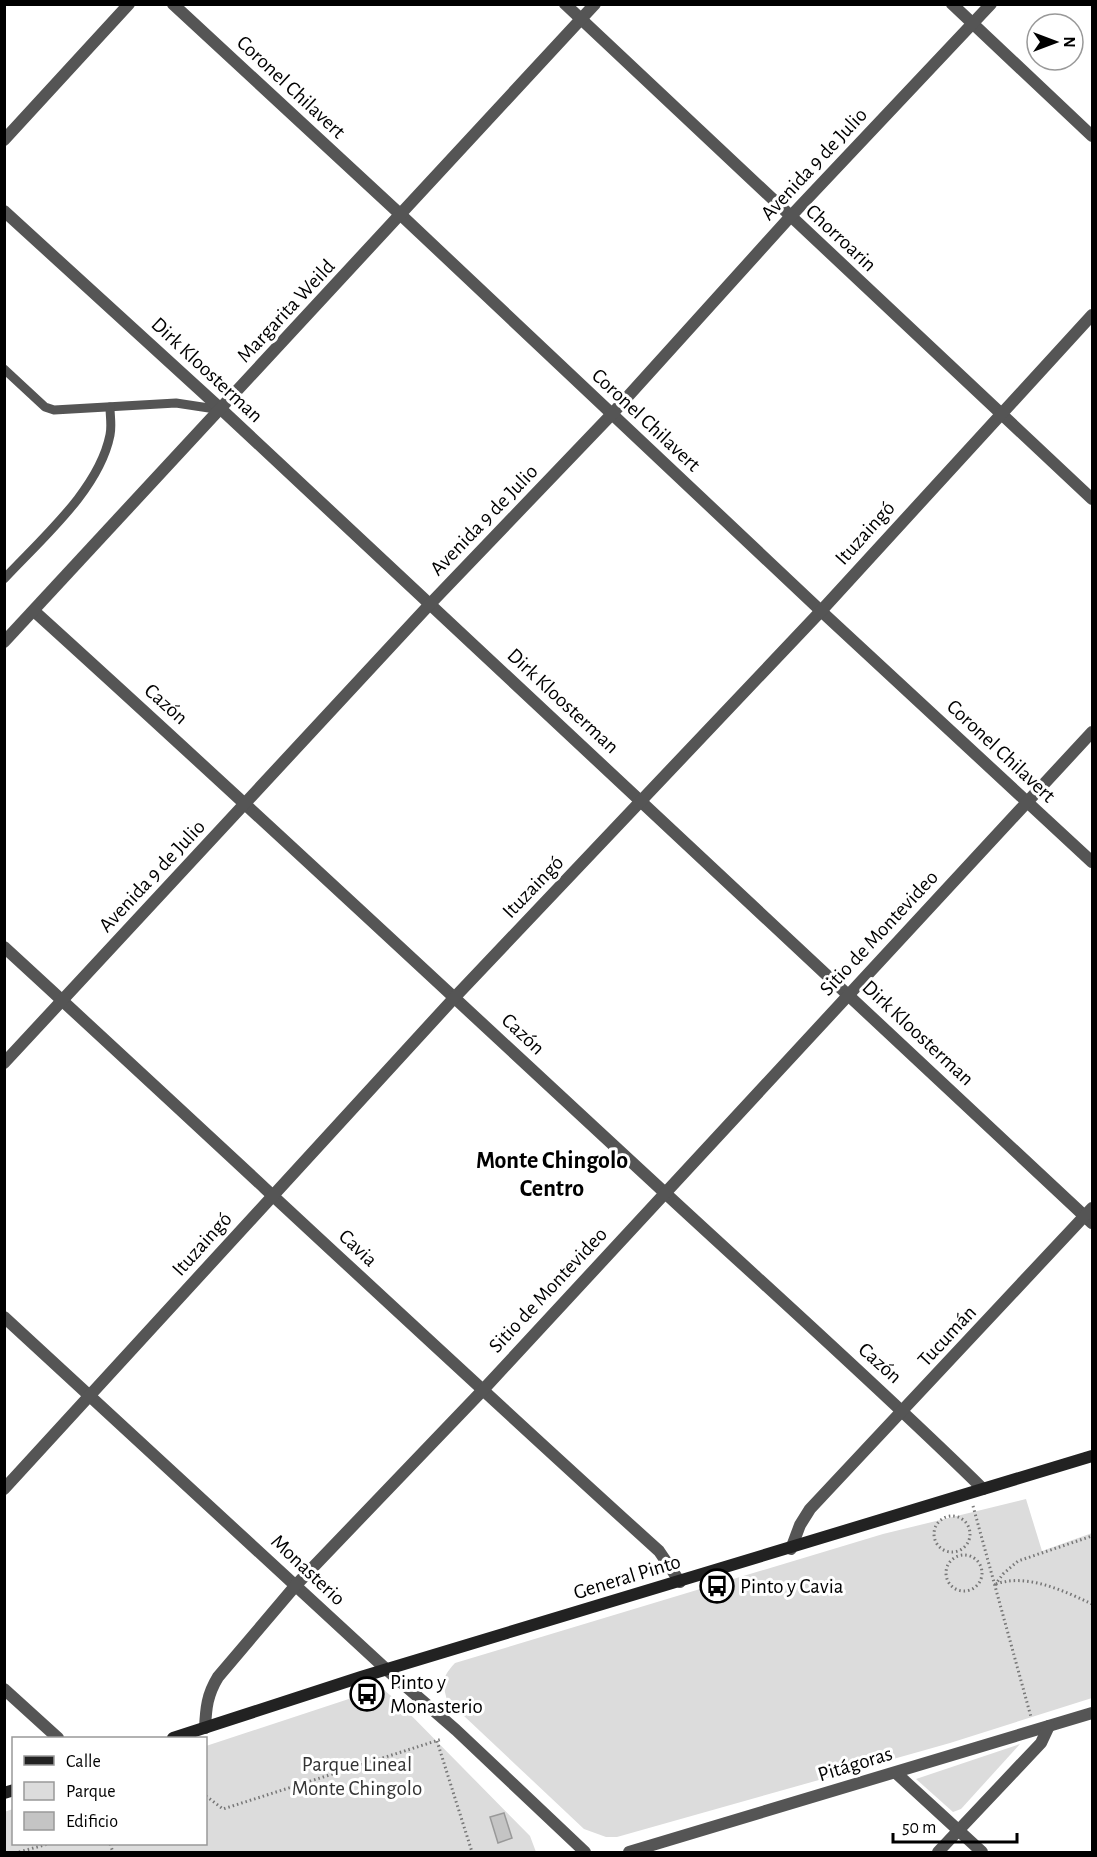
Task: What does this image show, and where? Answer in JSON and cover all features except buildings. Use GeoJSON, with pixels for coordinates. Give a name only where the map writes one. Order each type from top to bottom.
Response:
{"type":"FeatureCollection","features":[{"type":"Feature","properties":{"kind":"main road","name":"General Pinto"},"geometry":{"type":"LineString","coordinates":[[176,1737],[387,1670],[1092,1456]]}},
{"type":"Feature","properties":{"kind":"street"},"geometry":{"type":"LineString","coordinates":[[4,140],[129,4]]}},
{"type":"Feature","properties":{"kind":"street","name":"Coronel Chilavert"},"geometry":{"type":"LineString","coordinates":[[173,4],[1092,862]]}},
{"type":"Feature","properties":{"kind":"street","name":"Chorroarin"},"geometry":{"type":"LineString","coordinates":[[565,4],[1092,499]]}},
{"type":"Feature","properties":{"kind":"street","name":"Margarita Weild"},"geometry":{"type":"LineString","coordinates":[[4,642],[222,410],[596,4]]}},
{"type":"Feature","properties":{"kind":"street"},"geometry":{"type":"LineString","coordinates":[[952,4],[1092,136]]}},
{"type":"Feature","properties":{"kind":"street","name":"Avenida 9 de Julio"},"geometry":{"type":"LineString","coordinates":[[4,1063],[247,804],[430,604],[612,414],[790,217],[991,4]]}},
{"type":"Feature","properties":{"kind":"street","name":"Dirk Kloosterman"},"geometry":{"type":"LineString","coordinates":[[4,211],[222,410],[848,994],[1090,1215]]}},
{"type":"Feature","properties":{"kind":"street","name":"Ituzaingó"},"geometry":{"type":"LineString","coordinates":[[4,1489],[455,997],[821,611],[1092,315]]}},
{"type":"Feature","properties":{"kind":"street","name":"Cazón"},"geometry":{"type":"LineString","coordinates":[[34,611],[247,804],[665,1193],[904,1411],[983,1489]]}},
{"type":"Feature","properties":{"kind":"street","name":"Sitio de Montevideo"},"geometry":{"type":"LineString","coordinates":[[205,1728],[206,1704],[210,1690],[218,1677],[296,1585],[482,1391],[1092,732]]}},
{"type":"Feature","properties":{"kind":"street","name":"Cavia"},"geometry":{"type":"LineString","coordinates":[[4,947],[274,1195],[482,1391],[659,1551],[680,1582]]}},
{"type":"Feature","properties":{"kind":"street","name":"Tucumán"},"geometry":{"type":"LineString","coordinates":[[791,1549],[810,1509],[1090,1215]]}},
{"type":"Feature","properties":{"kind":"street","name":"Monasterio"},"geometry":{"type":"LineString","coordinates":[[4,1317],[387,1670],[456,1730],[585,1852]]}},
{"type":"Feature","properties":{"kind":"street"},"geometry":{"type":"LineString","coordinates":[[4,1689],[57,1737]]}},
{"type":"Feature","properties":{"kind":"street","name":"Pitágoras"},"geometry":{"type":"LineString","coordinates":[[629,1852],[1092,1713]]}},
{"type":"Feature","properties":{"kind":"street"},"geometry":{"type":"LineString","coordinates":[[938,1852],[1041,1743],[1049,1726]]}},
{"type":"Feature","properties":{"kind":"street"},"geometry":{"type":"LineString","coordinates":[[896,1773],[982,1852]]}},
{"type":"Feature","properties":{"kind":"lane"},"geometry":{"type":"LineString","coordinates":[[4,369],[45,407],[54,410],[176,403],[222,410]]}},
{"type":"Feature","properties":{"kind":"lane"},"geometry":{"type":"LineString","coordinates":[[4,579],[77,500],[92,480],[110,434],[110,407]]}},
{"type":"Feature","properties":{"kind":"path"},"geometry":{"type":"LineString","coordinates":[[969,1493],[1034,1730]]}},
{"type":"Feature","properties":{"kind":"path"},"geometry":{"type":"LineString","coordinates":[[959,1553],[947,1552],[935,1540],[935,1528],[938,1522],[948,1516],[960,1518],[969,1527],[968,1544],[959,1553],[949,1562],[946,1567],[946,1579],[953,1588],[964,1592],[975,1587],[981,1578],[980,1566],[972,1557],[959,1553]]}},
{"type":"Feature","properties":{"kind":"path"},"geometry":{"type":"LineString","coordinates":[[994,1585],[1018,1560],[1092,1536]]}},
{"type":"Feature","properties":{"kind":"path"},"geometry":{"type":"LineString","coordinates":[[980,1566],[988,1563]]}},
{"type":"Feature","properties":{"kind":"path"},"geometry":{"type":"LineString","coordinates":[[994,1585],[1006,1581],[1037,1584],[1057,1588],[1092,1604]]}},
{"type":"Feature","properties":{"kind":"path"},"geometry":{"type":"LineString","coordinates":[[207,1797],[223,1809],[442,1739]]}},
{"type":"Feature","properties":{"kind":"path"},"geometry":{"type":"LineString","coordinates":[[437,1741],[472,1852]]}},
{"type":"Feature","properties":{"kind":"path"},"geometry":{"type":"LineString","coordinates":[[19,1852],[44,1845]]}},
{"type":"Feature","properties":{"kind":"green space"},"geometry":{"type":"Polygon","coordinates":[[[1026,1499],[1042,1551],[1092,1533],[1092,1698],[950,1743],[617,1837],[606,1837],[584,1829],[447,1700],[444,1680],[455,1663],[883,1534],[1026,1499]]]}},
{"type":"Feature","properties":{"kind":"green space","name":"Parque Lineal Monte Chingolo"},"geometry":{"type":"Polygon","coordinates":[[[376,1690],[384,1690],[530,1836],[536,1852],[5,1852],[4,1812],[12,1809],[12,1845],[207,1845],[207,1746],[376,1690]]]}},
{"type":"Feature","properties":{"kind":"green space"},"geometry":{"type":"Polygon","coordinates":[[[1020,1744],[961,1809],[953,1812],[916,1779],[1020,1744]]]}},
{"type":"Feature","properties":{"kind":"place","name":"Pinto y Cavia"},"geometry":{"type":"Point","coordinates":[717,1586]}},
{"type":"Feature","properties":{"kind":"place","name":"Pinto y Monasterio"},"geometry":{"type":"Point","coordinates":[367,1694]}},
{"type":"Feature","properties":{"kind":"district","name":"Monte Chingolo Centro"},"geometry":{"type":"Point","coordinates":[552,1175]}}]}
